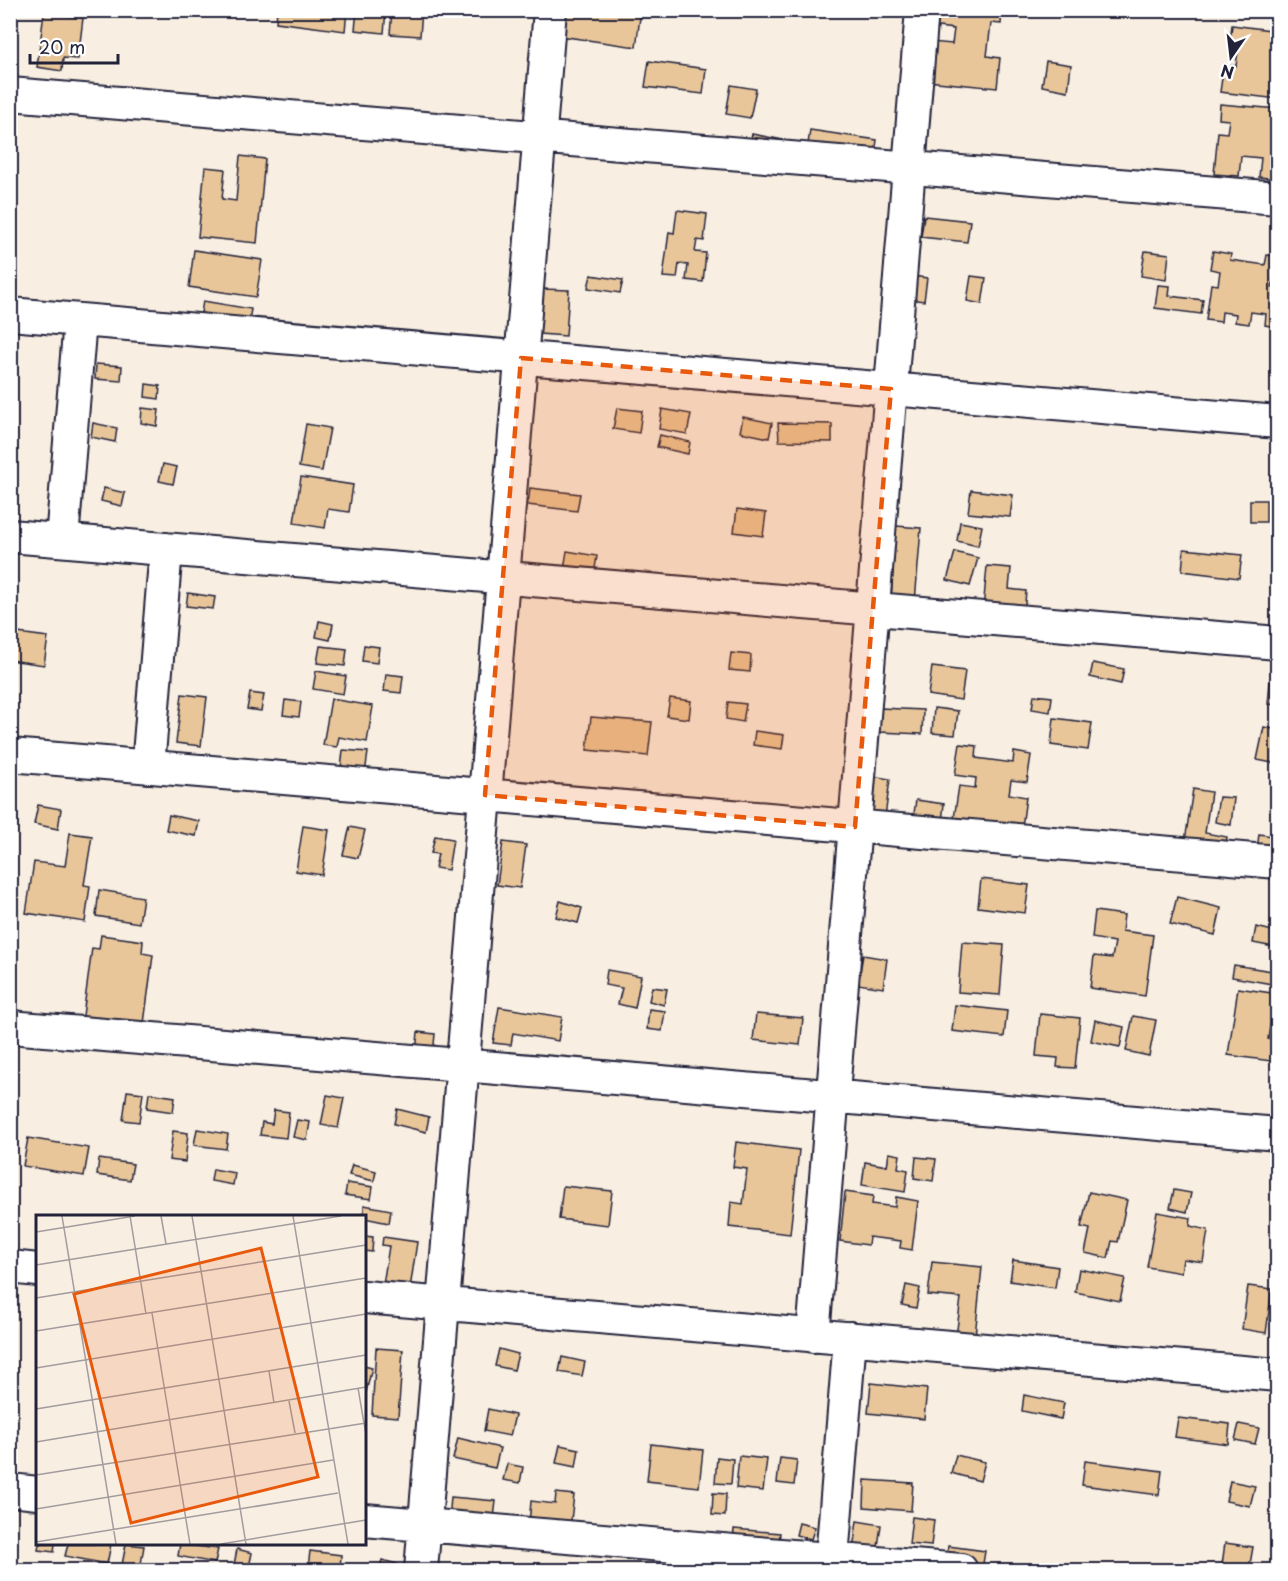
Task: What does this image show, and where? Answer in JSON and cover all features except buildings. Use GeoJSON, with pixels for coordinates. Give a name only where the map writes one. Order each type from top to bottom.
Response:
{"type":"FeatureCollection","features":[{"type":"Feature","properties":{"kind":"street"},"geometry":{"type":"LineString","coordinates":[[421,1570],[550,10]]}},
{"type":"Feature","properties":{"kind":"street"},"geometry":{"type":"LineString","coordinates":[[813,1335],[922,10]]}},
{"type":"Feature","properties":{"kind":"street"},"geometry":{"type":"LineString","coordinates":[[10,94],[1278,198]]}},
{"type":"Feature","properties":{"kind":"street"},"geometry":{"type":"LineString","coordinates":[[10,314],[1278,422]]}},
{"type":"Feature","properties":{"kind":"street"},"geometry":{"type":"LineString","coordinates":[[62,540],[80,320]]}},
{"type":"Feature","properties":{"kind":"street"},"geometry":{"type":"LineString","coordinates":[[10,536],[1278,643]]}},
{"type":"Feature","properties":{"kind":"street"},"geometry":{"type":"LineString","coordinates":[[148,767],[165,549]]}},
{"type":"Feature","properties":{"kind":"street"},"geometry":{"type":"LineString","coordinates":[[10,755],[1278,862]]}},
{"type":"Feature","properties":{"kind":"street"},"geometry":{"type":"LineString","coordinates":[[10,1027],[1278,1134]]}},
{"type":"Feature","properties":{"kind":"street"},"geometry":{"type":"LineString","coordinates":[[10,1267],[36,1270]]}},
{"type":"Feature","properties":{"kind":"street"},"geometry":{"type":"LineString","coordinates":[[366,1297],[1278,1375]]}},
{"type":"Feature","properties":{"kind":"street"},"geometry":{"type":"LineString","coordinates":[[831,1565],[850,1338]]}},
{"type":"Feature","properties":{"kind":"street"},"geometry":{"type":"LineString","coordinates":[[10,1490],[36,1492]]}},
{"type":"Feature","properties":{"kind":"street"},"geometry":{"type":"LineString","coordinates":[[366,1520],[831,1565],[961,1570]]}},
{"type":"Feature","properties":{"kind":"highlighted area"},"geometry":{"type":"Polygon","coordinates":[[[521,358],[891,389],[855,827],[485,795],[521,358]]]}}]}
